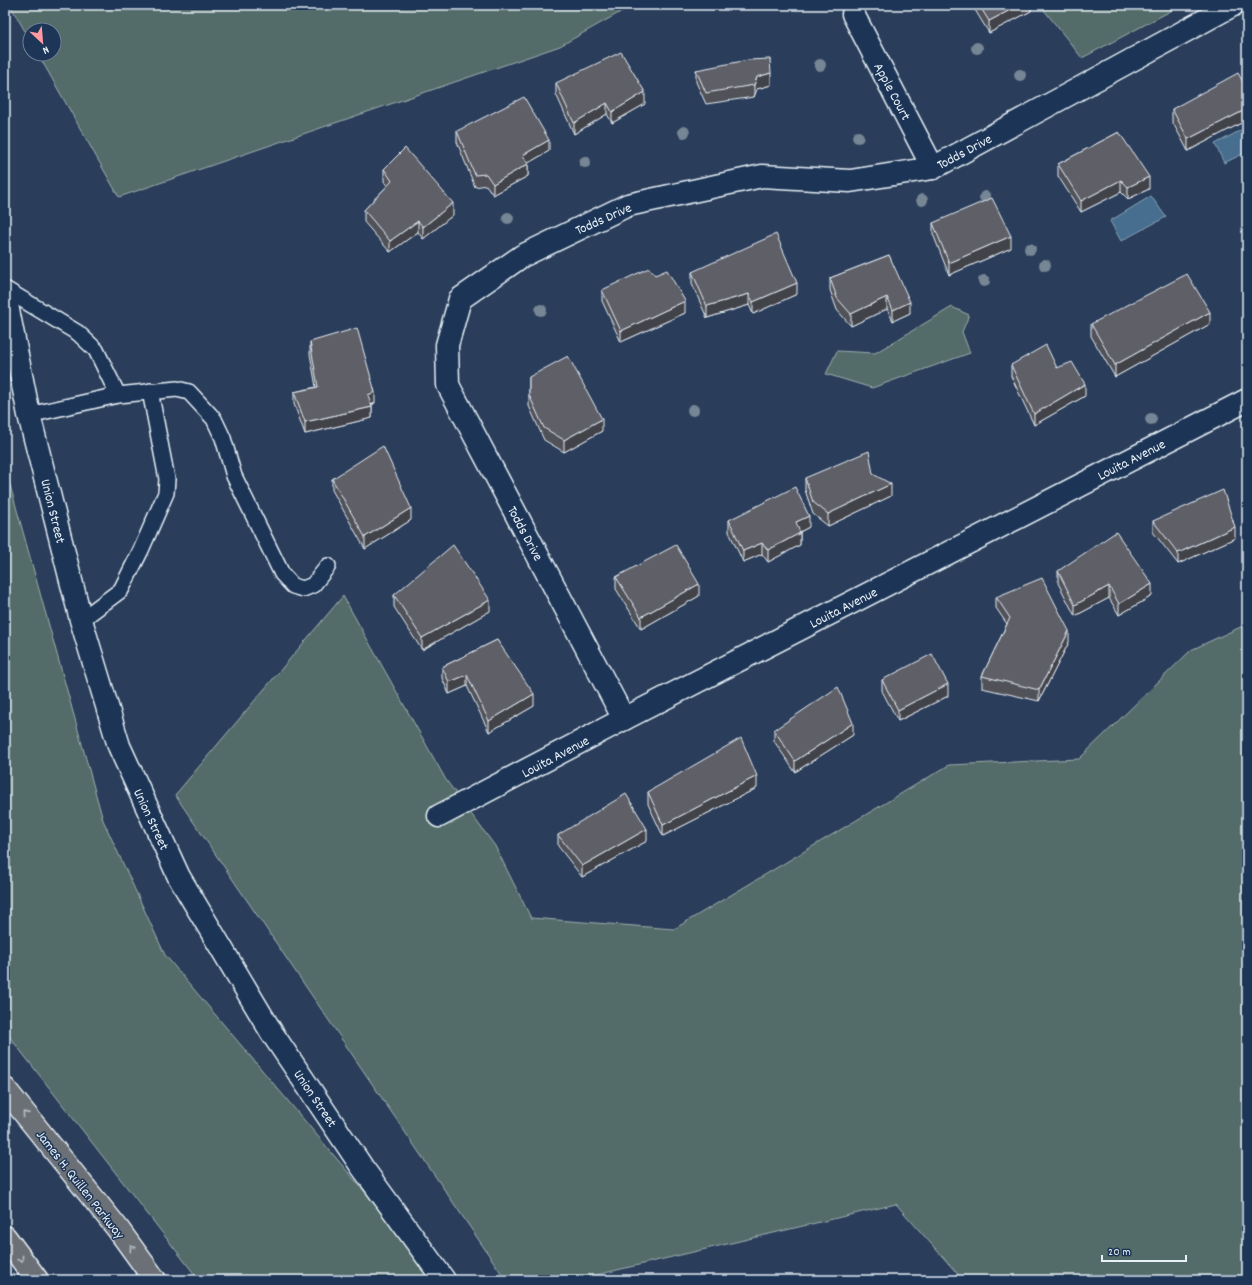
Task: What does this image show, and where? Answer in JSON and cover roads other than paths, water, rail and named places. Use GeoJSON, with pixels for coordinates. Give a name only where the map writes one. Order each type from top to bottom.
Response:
{"type":"FeatureCollection","features":[{"type":"Feature","properties":{"kind":"highway","name":"James H. Quillen Parkway"},"geometry":{"type":"LineString","coordinates":[[5,1089],[118,1229],[155,1280]]}},
{"type":"Feature","properties":{"kind":"highway"},"geometry":{"type":"LineString","coordinates":[[5,1237],[37,1280]]}},
{"type":"Feature","properties":{"kind":"street","name":"Todds Drive"},"geometry":{"type":"LineString","coordinates":[[624,719],[448,385],[446,345],[460,300],[522,256],[628,205],[762,176],[850,181],[933,168],[1233,5]]}},
{"type":"Feature","properties":{"kind":"street","name":"Apple Court"},"geometry":{"type":"LineString","coordinates":[[853,14],[933,168]]}},
{"type":"Feature","properties":{"kind":"street","name":"Union Street"},"geometry":{"type":"LineString","coordinates":[[5,295],[29,415],[81,620],[119,746],[179,877],[272,1033],[362,1167],[444,1280]]}},
{"type":"Feature","properties":{"kind":"street","name":"Louita Avenue"},"geometry":{"type":"LineString","coordinates":[[439,816],[624,719],[1247,400]]}},
{"type":"Feature","properties":{"kind":"lane"},"geometry":{"type":"LineString","coordinates":[[5,289],[78,333],[96,350],[118,395]]}},
{"type":"Feature","properties":{"kind":"lane"},"geometry":{"type":"LineString","coordinates":[[29,415],[118,395],[177,389],[190,392],[214,420],[223,438],[234,476],[282,574],[293,586],[303,589],[313,584],[328,566]]}},
{"type":"Feature","properties":{"kind":"lane"},"geometry":{"type":"LineString","coordinates":[[81,620],[121,590],[141,550],[166,493],[167,479],[150,391]]}},
{"type":"Feature","properties":{"kind":"water"},"geometry":{"type":"Polygon","coordinates":[[[1247,127],[1247,152],[1224,163],[1215,144],[1247,127]]]}},
{"type":"Feature","properties":{"kind":"water"},"geometry":{"type":"Polygon","coordinates":[[[1151,196],[1166,217],[1121,241],[1110,221],[1151,196]]]}}]}
